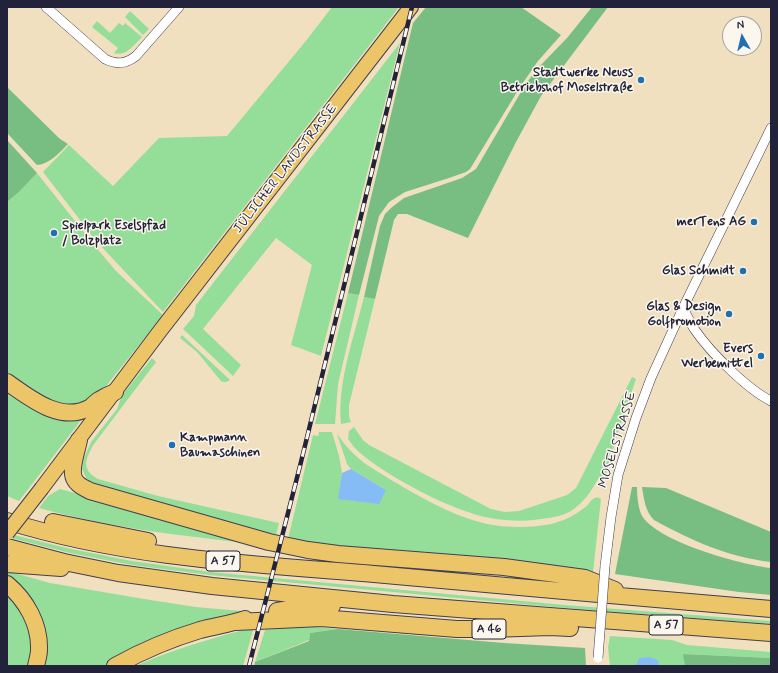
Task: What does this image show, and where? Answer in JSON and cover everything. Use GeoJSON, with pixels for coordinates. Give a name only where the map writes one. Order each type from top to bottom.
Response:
{"type":"FeatureCollection","features":[{"type":"Feature","properties":{"kind":"highway"},"geometry":{"type":"LineString","coordinates":[[7,382],[49,408],[63,412],[77,412],[89,408],[99,400],[115,392]]}},
{"type":"Feature","properties":{"kind":"highway"},"geometry":{"type":"LineString","coordinates":[[79,440],[72,471],[75,481],[82,487],[90,491],[269,542],[338,554],[504,567],[585,578],[633,597]]}},
{"type":"Feature","properties":{"kind":"highway"},"geometry":{"type":"LineString","coordinates":[[7,510],[44,520],[172,546],[298,560],[404,568],[442,580]]}},
{"type":"Feature","properties":{"kind":"highway","name":"A 57"},"geometry":{"type":"LineString","coordinates":[[7,520],[23,526],[124,548],[175,556],[250,564],[771,609]]}},
{"type":"Feature","properties":{"kind":"highway","name":"A 57"},"geometry":{"type":"LineString","coordinates":[[7,547],[87,567],[125,574],[212,586],[393,604],[771,633]]}},
{"type":"Feature","properties":{"kind":"highway"},"geometry":{"type":"LineString","coordinates":[[7,564],[52,568],[87,567]]}},
{"type":"Feature","properties":{"kind":"highway"},"geometry":{"type":"LineString","coordinates":[[7,584],[18,594],[27,606],[34,620],[39,650],[36,666]]}},
{"type":"Feature","properties":{"kind":"highway","name":"A 46"},"geometry":{"type":"LineString","coordinates":[[115,666],[166,641],[201,630],[236,622],[259,614],[290,608],[393,604]]}},
{"type":"Feature","properties":{"kind":"highway","name":"A 46"},"geometry":{"type":"LineString","coordinates":[[236,622],[321,618],[457,629],[555,627],[714,639],[741,630]]}},
{"type":"Feature","properties":{"kind":"main road","name":"JÜLICHER LANDSTRASSE"},"geometry":{"type":"LineString","coordinates":[[7,533],[79,440],[160,331],[411,7]]}},
{"type":"Feature","properties":{"kind":"street"},"geometry":{"type":"LineString","coordinates":[[46,7],[105,59],[117,63],[130,60],[136,56],[179,7]]}},
{"type":"Feature","properties":{"kind":"street","name":"MOSELSTRASSE"},"geometry":{"type":"LineString","coordinates":[[599,662],[605,566],[615,488],[622,461],[651,378],[683,308],[771,128]]}},
{"type":"Feature","properties":{"kind":"street"},"geometry":{"type":"LineString","coordinates":[[683,308],[694,328],[705,343],[746,384],[771,401]]}},
{"type":"Feature","properties":{"kind":"green space"},"geometry":{"type":"Polygon","coordinates":[[[332,7],[399,7],[163,312],[97,242],[43,172],[69,145],[113,186],[159,138],[227,136],[332,7]]]}},
{"type":"Feature","properties":{"kind":"green space"},"geometry":{"type":"Polygon","coordinates":[[[426,7],[521,7],[561,35],[538,61],[520,87],[470,169],[466,172],[405,192],[389,202],[379,216],[359,295],[348,293],[413,23],[426,7]]]}},
{"type":"Feature","properties":{"kind":"green space"},"geometry":{"type":"Polygon","coordinates":[[[592,7],[608,7],[541,96],[516,142],[468,238],[407,214],[398,214],[394,220],[375,299],[364,297],[380,226],[385,214],[404,198],[462,178],[476,169],[525,85],[537,69],[567,38],[592,7]]]}},
{"type":"Feature","properties":{"kind":"green space"},"geometry":{"type":"Polygon","coordinates":[[[130,11],[149,29],[143,35],[125,17],[130,11]]]}},
{"type":"Feature","properties":{"kind":"green space"},"geometry":{"type":"Polygon","coordinates":[[[97,21],[110,33],[119,23],[123,26],[125,23],[142,37],[126,52],[118,54],[114,53],[118,48],[92,27],[97,21]]]}},
{"type":"Feature","properties":{"kind":"green space"},"geometry":{"type":"Polygon","coordinates":[[[400,43],[321,356],[291,345],[312,265],[276,238],[203,329],[241,365],[233,376],[183,329],[194,316],[196,305],[400,43]]]}},
{"type":"Feature","properties":{"kind":"green space"},"geometry":{"type":"Polygon","coordinates":[[[7,87],[60,139],[68,144],[54,158],[46,163],[37,165],[7,133],[7,87]]]}},
{"type":"Feature","properties":{"kind":"green space"},"geometry":{"type":"Polygon","coordinates":[[[7,140],[37,173],[7,202],[7,140]]]}},
{"type":"Feature","properties":{"kind":"green space"},"geometry":{"type":"Polygon","coordinates":[[[37,173],[116,271],[163,315],[99,395],[74,406],[62,405],[48,399],[7,372],[7,202],[37,173]]]}},
{"type":"Feature","properties":{"kind":"green space"},"geometry":{"type":"Polygon","coordinates":[[[348,293],[359,295],[338,384],[335,424],[315,424],[348,293]]]}},
{"type":"Feature","properties":{"kind":"green space"},"geometry":{"type":"Polygon","coordinates":[[[364,297],[375,299],[349,405],[349,417],[351,422],[341,424],[340,408],[344,376],[364,297]]]}},
{"type":"Feature","properties":{"kind":"green space"},"geometry":{"type":"Polygon","coordinates":[[[182,335],[230,380],[226,382],[221,381],[197,352],[180,338],[182,335]]]}},
{"type":"Feature","properties":{"kind":"green space"},"geometry":{"type":"Polygon","coordinates":[[[152,358],[156,362],[91,449],[86,463],[89,471],[98,479],[158,496],[279,523],[276,535],[95,486],[87,480],[82,469],[84,458],[91,442],[117,409],[122,395],[152,358]]]}},
{"type":"Feature","properties":{"kind":"green space"},"geometry":{"type":"Polygon","coordinates":[[[632,377],[636,379],[616,438],[604,481],[598,479],[586,497],[571,511],[553,517],[528,521],[503,520],[475,514],[458,508],[440,501],[404,483],[388,473],[360,453],[348,439],[349,431],[354,427],[363,440],[369,445],[491,509],[505,512],[519,511],[567,495],[576,488],[632,377]]]}},
{"type":"Feature","properties":{"kind":"green space"},"geometry":{"type":"Polygon","coordinates":[[[7,389],[85,415],[19,501],[7,496],[7,389]]]}},
{"type":"Feature","properties":{"kind":"green space"},"geometry":{"type":"Polygon","coordinates":[[[319,432],[332,432],[342,473],[339,498],[386,490],[351,469],[347,464],[337,434],[348,448],[359,458],[388,478],[448,511],[487,524],[519,527],[551,524],[564,520],[596,498],[601,499],[593,572],[502,559],[316,544],[288,539],[313,435],[318,436],[319,432]]]}},
{"type":"Feature","properties":{"kind":"green space"},"geometry":{"type":"Polygon","coordinates":[[[632,487],[637,487],[641,514],[649,524],[663,533],[680,542],[721,557],[771,568],[771,595],[739,592],[615,574],[632,487]]]}},
{"type":"Feature","properties":{"kind":"green space"},"geometry":{"type":"Polygon","coordinates":[[[642,487],[666,488],[771,532],[771,562],[755,560],[711,547],[654,520],[647,509],[642,487]]]}},
{"type":"Feature","properties":{"kind":"green space"},"geometry":{"type":"Polygon","coordinates":[[[60,489],[267,545],[124,527],[96,522],[39,508],[48,496],[60,489]]]}},
{"type":"Feature","properties":{"kind":"green space"},"geometry":{"type":"Polygon","coordinates":[[[10,534],[71,549],[132,561],[210,572],[565,605],[771,621],[771,624],[565,608],[209,575],[132,565],[70,553],[7,537],[10,534]]]}},
{"type":"Feature","properties":{"kind":"green space"},"geometry":{"type":"Polygon","coordinates":[[[7,571],[50,583],[144,599],[196,607],[253,612],[216,618],[197,623],[119,657],[104,666],[39,666],[42,638],[7,578],[7,571]]]}},
{"type":"Feature","properties":{"kind":"green space"},"geometry":{"type":"Polygon","coordinates":[[[7,592],[21,609],[28,626],[31,644],[29,666],[7,666],[7,592]]]}},
{"type":"Feature","properties":{"kind":"green space"},"geometry":{"type":"Polygon","coordinates":[[[305,626],[338,629],[310,633],[309,640],[255,662],[265,630],[305,626]]]}},
{"type":"Feature","properties":{"kind":"green space"},"geometry":{"type":"Polygon","coordinates":[[[254,627],[243,666],[135,666],[179,649],[254,627]]]}},
{"type":"Feature","properties":{"kind":"green space"},"geometry":{"type":"Polygon","coordinates":[[[338,629],[504,643],[585,648],[586,666],[254,666],[255,662],[309,641],[310,633],[338,629]]]}},
{"type":"Feature","properties":{"kind":"green space"},"geometry":{"type":"Polygon","coordinates":[[[610,636],[672,640],[687,645],[771,652],[771,658],[684,654],[685,666],[610,666],[608,648],[610,636]]]}},
{"type":"Feature","properties":{"kind":"green space"},"geometry":{"type":"Polygon","coordinates":[[[683,654],[771,658],[771,666],[685,666],[683,654]]]}},
{"type":"Feature","properties":{"kind":"water"},"geometry":{"type":"Polygon","coordinates":[[[351,469],[386,490],[379,504],[338,499],[342,473],[351,469]]]}},
{"type":"Feature","properties":{"kind":"water"},"geometry":{"type":"Polygon","coordinates":[[[649,657],[658,660],[659,666],[636,666],[639,658],[649,657]]]}},
{"type":"Feature","properties":{"kind":"railway"},"geometry":{"type":"LineString","coordinates":[[249,666],[301,462],[412,7]]}},
{"type":"Feature","properties":{"kind":"place","name":"Stadtwerke Neuss Betriebshof Moselstraße"},"geometry":{"type":"Point","coordinates":[641,80]}},
{"type":"Feature","properties":{"kind":"place","name":"merTens AG"},"geometry":{"type":"Point","coordinates":[754,222]}},
{"type":"Feature","properties":{"kind":"place","name":"Spielpark Eselspfad / Bolzplatz"},"geometry":{"type":"Point","coordinates":[54,233]}},
{"type":"Feature","properties":{"kind":"place","name":"Glas Schmidt"},"geometry":{"type":"Point","coordinates":[743,271]}},
{"type":"Feature","properties":{"kind":"place","name":"Glas & Design Golfpromotion"},"geometry":{"type":"Point","coordinates":[729,314]}},
{"type":"Feature","properties":{"kind":"place","name":"Evers Werbemittel"},"geometry":{"type":"Point","coordinates":[761,356]}},
{"type":"Feature","properties":{"kind":"place","name":"Kampmann Baumaschinen"},"geometry":{"type":"Point","coordinates":[172,445]}}]}
